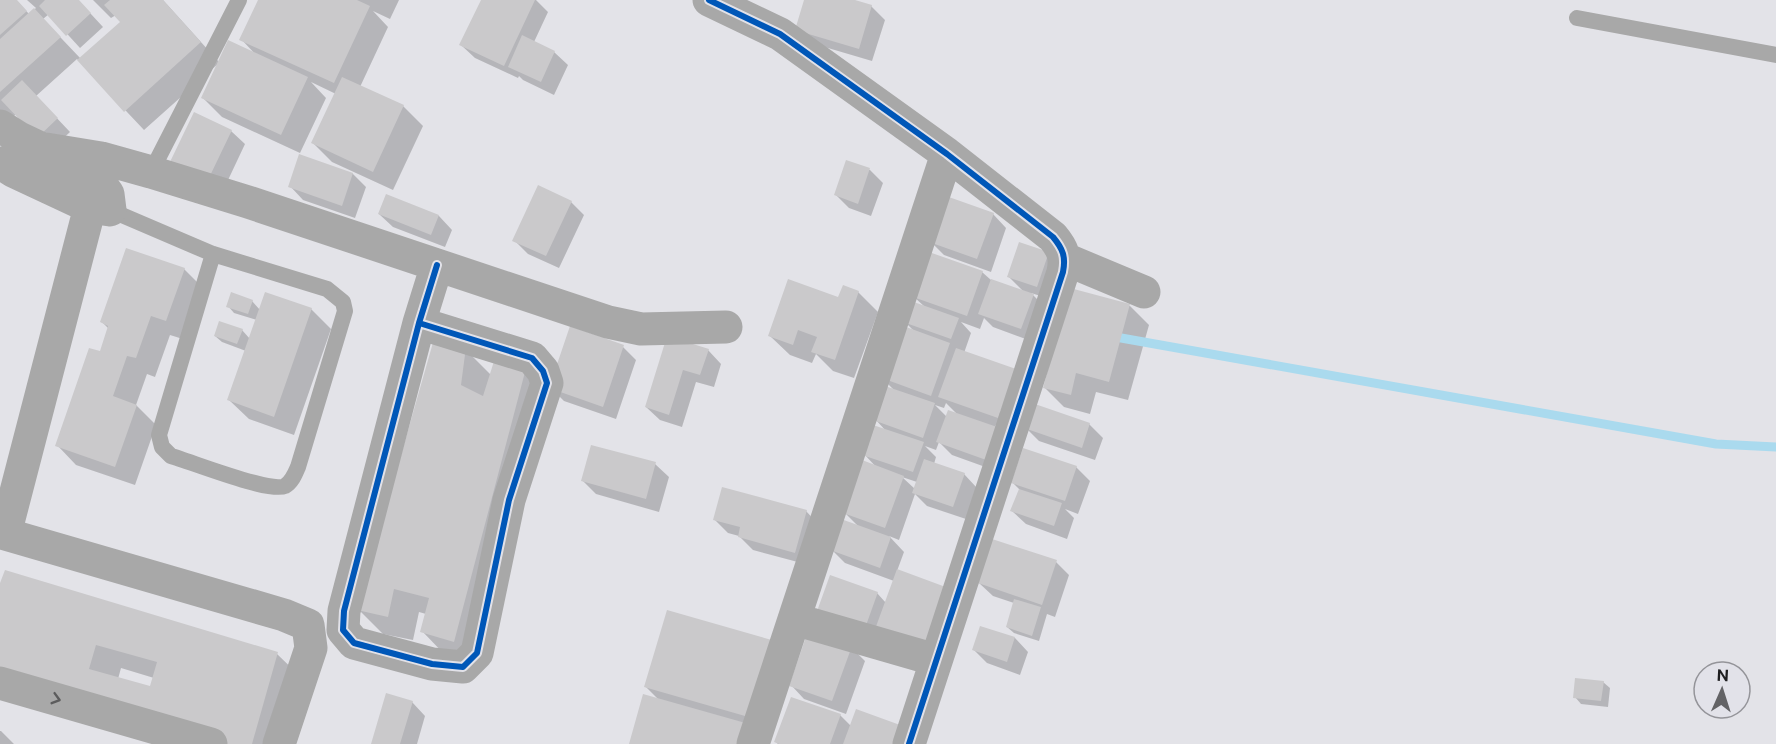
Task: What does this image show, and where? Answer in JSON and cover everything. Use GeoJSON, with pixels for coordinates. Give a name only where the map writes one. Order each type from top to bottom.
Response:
{"type":"FeatureCollection","features":[{"type":"Feature","properties":{"kind":"street"},"geometry":{"type":"LineString","coordinates":[[709,0],[780,34],[947,154],[1053,237],[1062,248],[1065,260],[909,744]]}},
{"type":"Feature","properties":{"kind":"street"},"geometry":{"type":"LineString","coordinates":[[0,126],[19,138],[93,173],[108,194],[100,209],[3,542],[284,615],[308,625],[311,648],[279,744]]}},
{"type":"Feature","properties":{"kind":"street"},"geometry":{"type":"LineString","coordinates":[[46,149],[101,158],[151,172],[608,322],[641,329],[726,327]]}},
{"type":"Feature","properties":{"kind":"street"},"geometry":{"type":"LineString","coordinates":[[29,179],[46,149]]}},
{"type":"Feature","properties":{"kind":"street"},"geometry":{"type":"LineString","coordinates":[[753,744],[947,154]]}},
{"type":"Feature","properties":{"kind":"street"},"geometry":{"type":"LineString","coordinates":[[0,164],[100,209]]}},
{"type":"Feature","properties":{"kind":"street"},"geometry":{"type":"LineString","coordinates":[[1065,260],[1144,292]]}},
{"type":"Feature","properties":{"kind":"street"},"geometry":{"type":"LineString","coordinates":[[419,323],[532,358],[543,371],[547,383],[509,500],[477,653],[463,667],[432,664],[354,643],[343,630],[344,611],[419,323],[437,265]]}},
{"type":"Feature","properties":{"kind":"street"},"geometry":{"type":"LineString","coordinates":[[794,619],[936,660]]}},
{"type":"Feature","properties":{"kind":"street"},"geometry":{"type":"LineString","coordinates":[[0,683],[211,744]]}},
{"type":"Feature","properties":{"kind":"lane"},"geometry":{"type":"LineString","coordinates":[[151,172],[239,0]]}},
{"type":"Feature","properties":{"kind":"lane"},"geometry":{"type":"LineString","coordinates":[[1577,18],[1776,55]]}},
{"type":"Feature","properties":{"kind":"lane"},"geometry":{"type":"LineString","coordinates":[[100,209],[213,254],[327,289],[343,302],[345,311],[298,467],[291,482],[283,487],[264,486],[171,456],[162,447],[159,435],[213,254]]}},
{"type":"Feature","properties":{"kind":"building"},"geometry":{"type":"Polygon","coordinates":[[[0,0],[17,0],[27,11],[0,35],[0,0]]]}},
{"type":"Feature","properties":{"kind":"building"},"geometry":{"type":"Polygon","coordinates":[[[45,0],[79,0],[91,13],[66,36],[39,6],[45,0]]]}},
{"type":"Feature","properties":{"kind":"building"},"geometry":{"type":"Polygon","coordinates":[[[110,0],[163,0],[201,42],[124,112],[77,60],[120,22],[104,5],[110,0]]]}},
{"type":"Feature","properties":{"kind":"building"},"geometry":{"type":"Polygon","coordinates":[[[258,0],[357,0],[370,6],[334,83],[239,40],[258,0]]]}},
{"type":"Feature","properties":{"kind":"building"},"geometry":{"type":"Polygon","coordinates":[[[481,0],[535,0],[504,66],[459,45],[481,0]]]}},
{"type":"Feature","properties":{"kind":"building"},"geometry":{"type":"Polygon","coordinates":[[[804,0],[855,0],[872,5],[859,49],[795,30],[804,0]]]}},
{"type":"Feature","properties":{"kind":"building"},"geometry":{"type":"Polygon","coordinates":[[[34,8],[61,37],[0,92],[0,39],[34,8]]]}},
{"type":"Feature","properties":{"kind":"building"},"geometry":{"type":"Polygon","coordinates":[[[522,35],[555,51],[541,82],[508,67],[522,35]]]}},
{"type":"Feature","properties":{"kind":"building"},"geometry":{"type":"Polygon","coordinates":[[[228,40],[308,77],[281,135],[201,98],[228,40]]]}},
{"type":"Feature","properties":{"kind":"building"},"geometry":{"type":"Polygon","coordinates":[[[342,77],[404,105],[373,172],[311,143],[342,77]]]}},
{"type":"Feature","properties":{"kind":"building"},"geometry":{"type":"Polygon","coordinates":[[[22,80],[58,118],[37,138],[1,100],[22,80]]]}},
{"type":"Feature","properties":{"kind":"building"},"geometry":{"type":"Polygon","coordinates":[[[194,112],[232,130],[207,182],[169,164],[194,112]]]}},
{"type":"Feature","properties":{"kind":"building"},"geometry":{"type":"Polygon","coordinates":[[[299,154],[353,173],[342,206],[288,187],[299,154]]]}},
{"type":"Feature","properties":{"kind":"building"},"geometry":{"type":"Polygon","coordinates":[[[846,160],[870,168],[858,204],[834,195],[846,160]]]}},
{"type":"Feature","properties":{"kind":"building"},"geometry":{"type":"Polygon","coordinates":[[[538,185],[572,201],[546,256],[512,241],[538,185]]]}},
{"type":"Feature","properties":{"kind":"building"},"geometry":{"type":"Polygon","coordinates":[[[386,194],[439,215],[431,235],[378,214],[386,194]]]}},
{"type":"Feature","properties":{"kind":"building"},"geometry":{"type":"Polygon","coordinates":[[[946,196],[994,213],[977,259],[929,242],[946,196]]]}},
{"type":"Feature","properties":{"kind":"building"},"geometry":{"type":"Polygon","coordinates":[[[1019,242],[1049,252],[1037,287],[1007,277],[1019,242]]]}},
{"type":"Feature","properties":{"kind":"building"},"geometry":{"type":"Polygon","coordinates":[[[126,248],[185,268],[166,321],[151,316],[136,358],[127,356],[113,396],[137,405],[115,467],[55,446],[89,348],[100,351],[108,326],[100,322],[126,248]]]}},
{"type":"Feature","properties":{"kind":"building"},"geometry":{"type":"Polygon","coordinates":[[[929,252],[983,271],[967,316],[913,297],[929,252]]]}},
{"type":"Feature","properties":{"kind":"building"},"geometry":{"type":"Polygon","coordinates":[[[788,279],[838,297],[843,285],[859,291],[835,360],[811,352],[817,337],[798,330],[793,345],[768,336],[788,279]]]}},
{"type":"Feature","properties":{"kind":"building"},"geometry":{"type":"Polygon","coordinates":[[[991,279],[1034,294],[1021,329],[978,314],[991,279]]]}},
{"type":"Feature","properties":{"kind":"building"},"geometry":{"type":"Polygon","coordinates":[[[1070,288],[1130,304],[1109,382],[1076,373],[1071,395],[1043,388],[1070,288]]]}},
{"type":"Feature","properties":{"kind":"building"},"geometry":{"type":"Polygon","coordinates":[[[231,292],[253,300],[248,314],[226,307],[231,292]]]}},
{"type":"Feature","properties":{"kind":"building"},"geometry":{"type":"Polygon","coordinates":[[[265,292],[312,308],[274,417],[227,400],[265,292]]]}},
{"type":"Feature","properties":{"kind":"building"},"geometry":{"type":"Polygon","coordinates":[[[911,301],[959,318],[951,339],[903,322],[911,301]]]}},
{"type":"Feature","properties":{"kind":"building"},"geometry":{"type":"Polygon","coordinates":[[[219,321],[243,329],[237,344],[214,336],[219,321]]]}},
{"type":"Feature","properties":{"kind":"building"},"geometry":{"type":"Polygon","coordinates":[[[898,324],[950,343],[931,396],[879,377],[898,324]]]}},
{"type":"Feature","properties":{"kind":"building"},"geometry":{"type":"Polygon","coordinates":[[[570,326],[624,345],[603,407],[549,388],[570,326]]]}},
{"type":"Feature","properties":{"kind":"building"},"geometry":{"type":"Polygon","coordinates":[[[667,336],[709,349],[700,375],[683,370],[669,415],[645,407],[667,336]]]}},
{"type":"Feature","properties":{"kind":"building"},"geometry":{"type":"Polygon","coordinates":[[[434,339],[466,347],[461,385],[483,396],[495,358],[525,372],[454,642],[420,632],[429,598],[394,589],[388,617],[357,610],[434,339]]]}},
{"type":"Feature","properties":{"kind":"building"},"geometry":{"type":"Polygon","coordinates":[[[956,348],[1016,369],[998,418],[938,397],[956,348]]]}},
{"type":"Feature","properties":{"kind":"building"},"geometry":{"type":"Polygon","coordinates":[[[885,386],[935,403],[923,438],[873,420],[885,386]]]}},
{"type":"Feature","properties":{"kind":"building"},"geometry":{"type":"Polygon","coordinates":[[[1032,403],[1090,423],[1082,448],[1024,428],[1032,403]]]}},
{"type":"Feature","properties":{"kind":"building"},"geometry":{"type":"Polygon","coordinates":[[[948,410],[1000,428],[989,461],[936,442],[948,410]]]}},
{"type":"Feature","properties":{"kind":"building"},"geometry":{"type":"Polygon","coordinates":[[[873,425],[924,442],[913,472],[862,455],[873,425]]]}},
{"type":"Feature","properties":{"kind":"building"},"geometry":{"type":"Polygon","coordinates":[[[591,445],[656,462],[646,499],[581,481],[591,445]]]}},
{"type":"Feature","properties":{"kind":"building"},"geometry":{"type":"Polygon","coordinates":[[[1023,448],[1077,466],[1065,501],[1011,483],[1023,448]]]}},
{"type":"Feature","properties":{"kind":"building"},"geometry":{"type":"Polygon","coordinates":[[[924,459],[965,473],[953,507],[912,493],[924,459]]]}},
{"type":"Feature","properties":{"kind":"building"},"geometry":{"type":"Polygon","coordinates":[[[862,460],[904,476],[885,528],[843,513],[862,460]]]}},
{"type":"Feature","properties":{"kind":"building"},"geometry":{"type":"Polygon","coordinates":[[[722,487],[807,510],[795,553],[738,537],[740,527],[713,520],[722,487]]]}},
{"type":"Feature","properties":{"kind":"building"},"geometry":{"type":"Polygon","coordinates":[[[1019,489],[1062,503],[1054,526],[1010,511],[1019,489]]]}},
{"type":"Feature","properties":{"kind":"building"},"geometry":{"type":"Polygon","coordinates":[[[841,519],[891,537],[880,568],[830,550],[841,519]]]}},
{"type":"Feature","properties":{"kind":"building"},"geometry":{"type":"Polygon","coordinates":[[[992,539],[1057,560],[1042,605],[978,583],[992,539]]]}},
{"type":"Feature","properties":{"kind":"building"},"geometry":{"type":"Polygon","coordinates":[[[897,569],[951,589],[929,651],[874,632],[897,569]]]}},
{"type":"Feature","properties":{"kind":"building"},"geometry":{"type":"Polygon","coordinates":[[[5,570],[278,652],[252,744],[227,744],[0,679],[0,583],[5,570]],[[96,645],[89,669],[150,686],[157,662],[96,645]]]}},
{"type":"Feature","properties":{"kind":"building"},"geometry":{"type":"Polygon","coordinates":[[[830,575],[878,592],[864,631],[816,614],[830,575]]]}},
{"type":"Feature","properties":{"kind":"building"},"geometry":{"type":"Polygon","coordinates":[[[1014,599],[1041,607],[1032,636],[1006,627],[1014,599]]]}},
{"type":"Feature","properties":{"kind":"building"},"geometry":{"type":"Polygon","coordinates":[[[667,610],[775,641],[752,718],[644,687],[667,610]]]}},
{"type":"Feature","properties":{"kind":"building"},"geometry":{"type":"Polygon","coordinates":[[[980,626],[1015,637],[1007,662],[972,650],[980,626]]]}},
{"type":"Feature","properties":{"kind":"building"},"geometry":{"type":"Polygon","coordinates":[[[808,631],[852,646],[832,701],[789,686],[808,631]]]}},
{"type":"Feature","properties":{"kind":"building"},"geometry":{"type":"Polygon","coordinates":[[[1575,678],[1604,681],[1601,701],[1573,698],[1575,678]]]}},
{"type":"Feature","properties":{"kind":"building"},"geometry":{"type":"Polygon","coordinates":[[[386,693],[413,701],[400,744],[371,744],[386,693]]]}},
{"type":"Feature","properties":{"kind":"building"},"geometry":{"type":"Polygon","coordinates":[[[643,694],[749,724],[743,744],[629,744],[643,694]]]}},
{"type":"Feature","properties":{"kind":"building"},"geometry":{"type":"Polygon","coordinates":[[[791,697],[841,714],[830,744],[779,744],[774,742],[791,697]]]}},
{"type":"Feature","properties":{"kind":"building"},"geometry":{"type":"Polygon","coordinates":[[[856,709],[900,725],[893,744],[843,744],[856,709]]]}},
{"type":"Feature","properties":{"kind":"waterway"},"geometry":{"type":"LineString","coordinates":[[1110,336],[1716,444],[1776,447]]}},
{"type":"Feature","properties":{"kind":"cycle path"},"geometry":{"type":"LineString","coordinates":[[709,0],[780,34],[947,154],[1053,237],[1063,253],[1063,272],[909,744]]}},
{"type":"Feature","properties":{"kind":"cycle path"},"geometry":{"type":"LineString","coordinates":[[419,323],[532,358],[543,371],[547,383],[509,500],[477,653],[463,667],[432,664],[354,643],[343,630],[344,611],[419,323],[437,265]]}}]}
